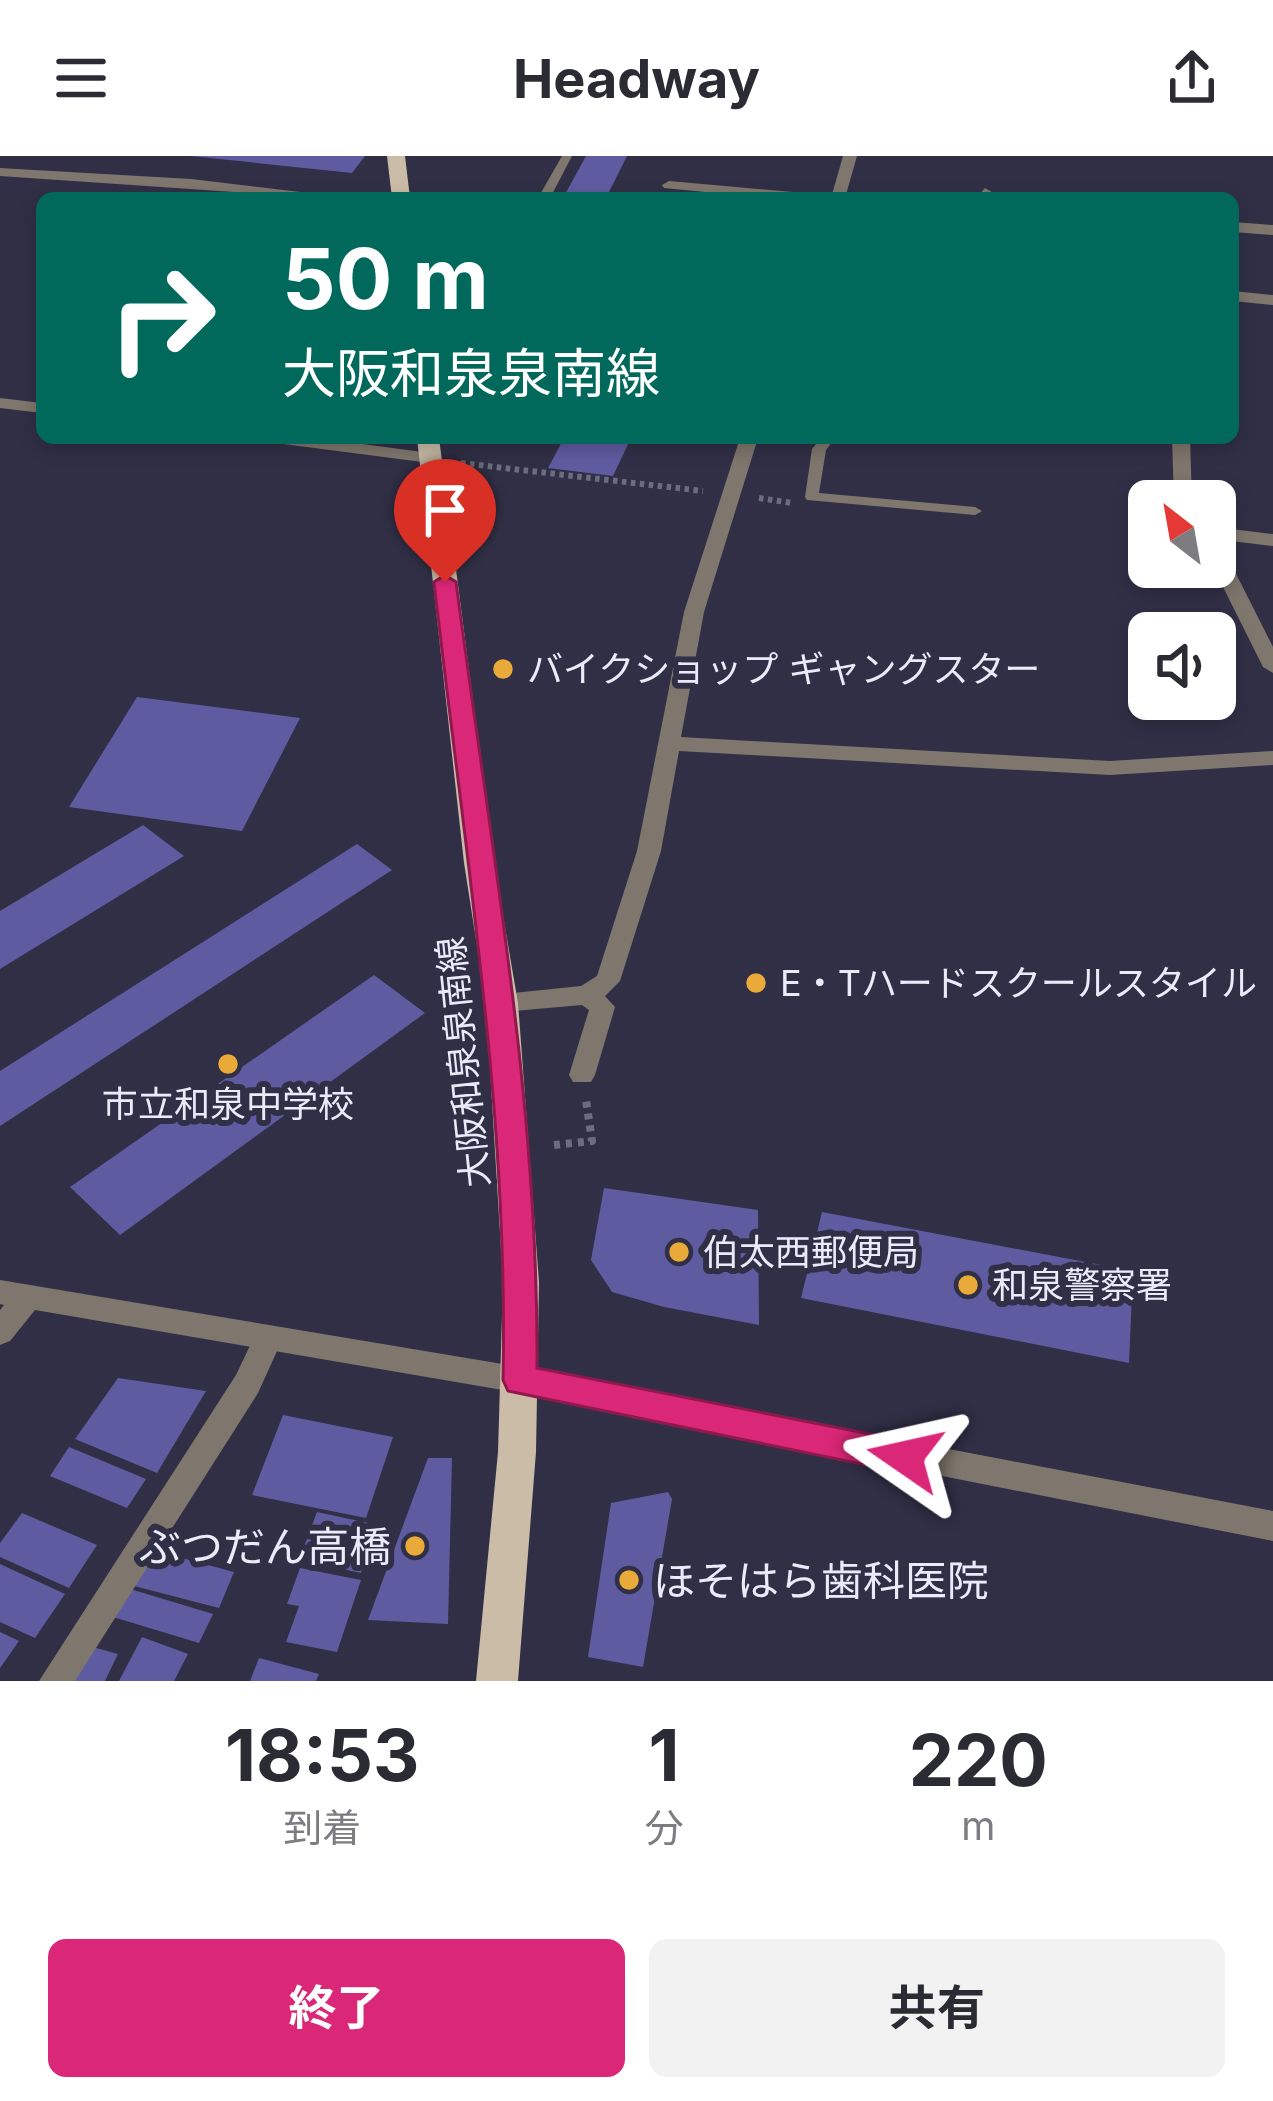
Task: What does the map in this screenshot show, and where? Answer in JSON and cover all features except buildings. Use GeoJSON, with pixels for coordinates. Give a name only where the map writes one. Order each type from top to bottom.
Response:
{"type":"FeatureCollection","features":[{"type":"Feature","properties":{"kind":"main road"},"geometry":{"type":"LineString","coordinates":[[396,156],[400,192]]}},
{"type":"Feature","properties":{"kind":"main road","name":"大阪和泉泉南線"},"geometry":{"type":"LineString","coordinates":[[429,448],[479,863],[502,1003],[521,1282],[520,1380],[497,1681]]}},
{"type":"Feature","properties":{"kind":"street"},"geometry":{"type":"LineString","coordinates":[[840,192],[850,156]]}},
{"type":"Feature","properties":{"kind":"street"},"geometry":{"type":"LineString","coordinates":[[0,172],[266,192]]}},
{"type":"Feature","properties":{"kind":"street"},"geometry":{"type":"LineString","coordinates":[[669,185],[704,183],[770,192]]}},
{"type":"Feature","properties":{"kind":"street"},"geometry":{"type":"LineString","coordinates":[[1239,227],[1273,230]]}},
{"type":"Feature","properties":{"kind":"street"},"geometry":{"type":"LineString","coordinates":[[1239,297],[1273,300]]}},
{"type":"Feature","properties":{"kind":"street"},"geometry":{"type":"LineString","coordinates":[[0,403],[36,407]]}},
{"type":"Feature","properties":{"kind":"street"},"geometry":{"type":"LineString","coordinates":[[368,444],[429,448]]}},
{"type":"Feature","properties":{"kind":"street"},"geometry":{"type":"LineString","coordinates":[[502,1003],[587,995],[608,981],[649,851],[694,612],[747,444]]}},
{"type":"Feature","properties":{"kind":"street"},"geometry":{"type":"LineString","coordinates":[[1180,444],[1182,480]]}},
{"type":"Feature","properties":{"kind":"street"},"geometry":{"type":"LineString","coordinates":[[1236,536],[1273,540]]}},
{"type":"Feature","properties":{"kind":"street"},"geometry":{"type":"LineString","coordinates":[[1233,588],[1273,667]]}},
{"type":"Feature","properties":{"kind":"street"},"geometry":{"type":"LineString","coordinates":[[669,743],[1110,768],[1273,758]]}},
{"type":"Feature","properties":{"kind":"street"},"geometry":{"type":"LineString","coordinates":[[582,1075],[602,1007],[587,995]]}},
{"type":"Feature","properties":{"kind":"street"},"geometry":{"type":"LineString","coordinates":[[0,1332],[14,1294],[520,1380],[629,1405],[1273,1526]]}},
{"type":"Feature","properties":{"kind":"street"},"geometry":{"type":"LineString","coordinates":[[56,1681],[247,1384],[267,1340]]}},
{"type":"Feature","properties":{"kind":"lane"},"geometry":{"type":"LineString","coordinates":[[547,192],[567,156]]}},
{"type":"Feature","properties":{"kind":"lane"},"geometry":{"type":"LineString","coordinates":[[823,444],[812,497],[975,511]]}},
{"type":"Feature","properties":{"kind":"path"},"geometry":{"type":"LineString","coordinates":[[429,448],[805,505],[812,497]]}},
{"type":"Feature","properties":{"kind":"path"},"geometry":{"type":"LineString","coordinates":[[554,1144],[592,1141],[582,1075]]}},
{"type":"Feature","properties":{"kind":"place","name":"バイクショップ ギャングスター"},"geometry":{"type":"Point","coordinates":[503,669]}},
{"type":"Feature","properties":{"kind":"place","name":"E・Tハードスクールスタイル"},"geometry":{"type":"Point","coordinates":[756,983]}},
{"type":"Feature","properties":{"kind":"place","name":"市立和泉中学校"},"geometry":{"type":"Point","coordinates":[228,1064]}},
{"type":"Feature","properties":{"kind":"place","name":"伯太西郵便局"},"geometry":{"type":"Point","coordinates":[679,1252]}},
{"type":"Feature","properties":{"kind":"place","name":"和泉警察署"},"geometry":{"type":"Point","coordinates":[968,1285]}},
{"type":"Feature","properties":{"kind":"place","name":"ぶつだん高橋"},"geometry":{"type":"Point","coordinates":[415,1546]}},
{"type":"Feature","properties":{"kind":"place","name":"ほそはら歯科医院"},"geometry":{"type":"Point","coordinates":[629,1580]}},
{"type":"Feature","properties":{"kind":"route"},"geometry":{"type":"LineString","coordinates":[[445,582],[479,863],[502,1003],[521,1282],[520,1380],[905,1457]]}}]}
